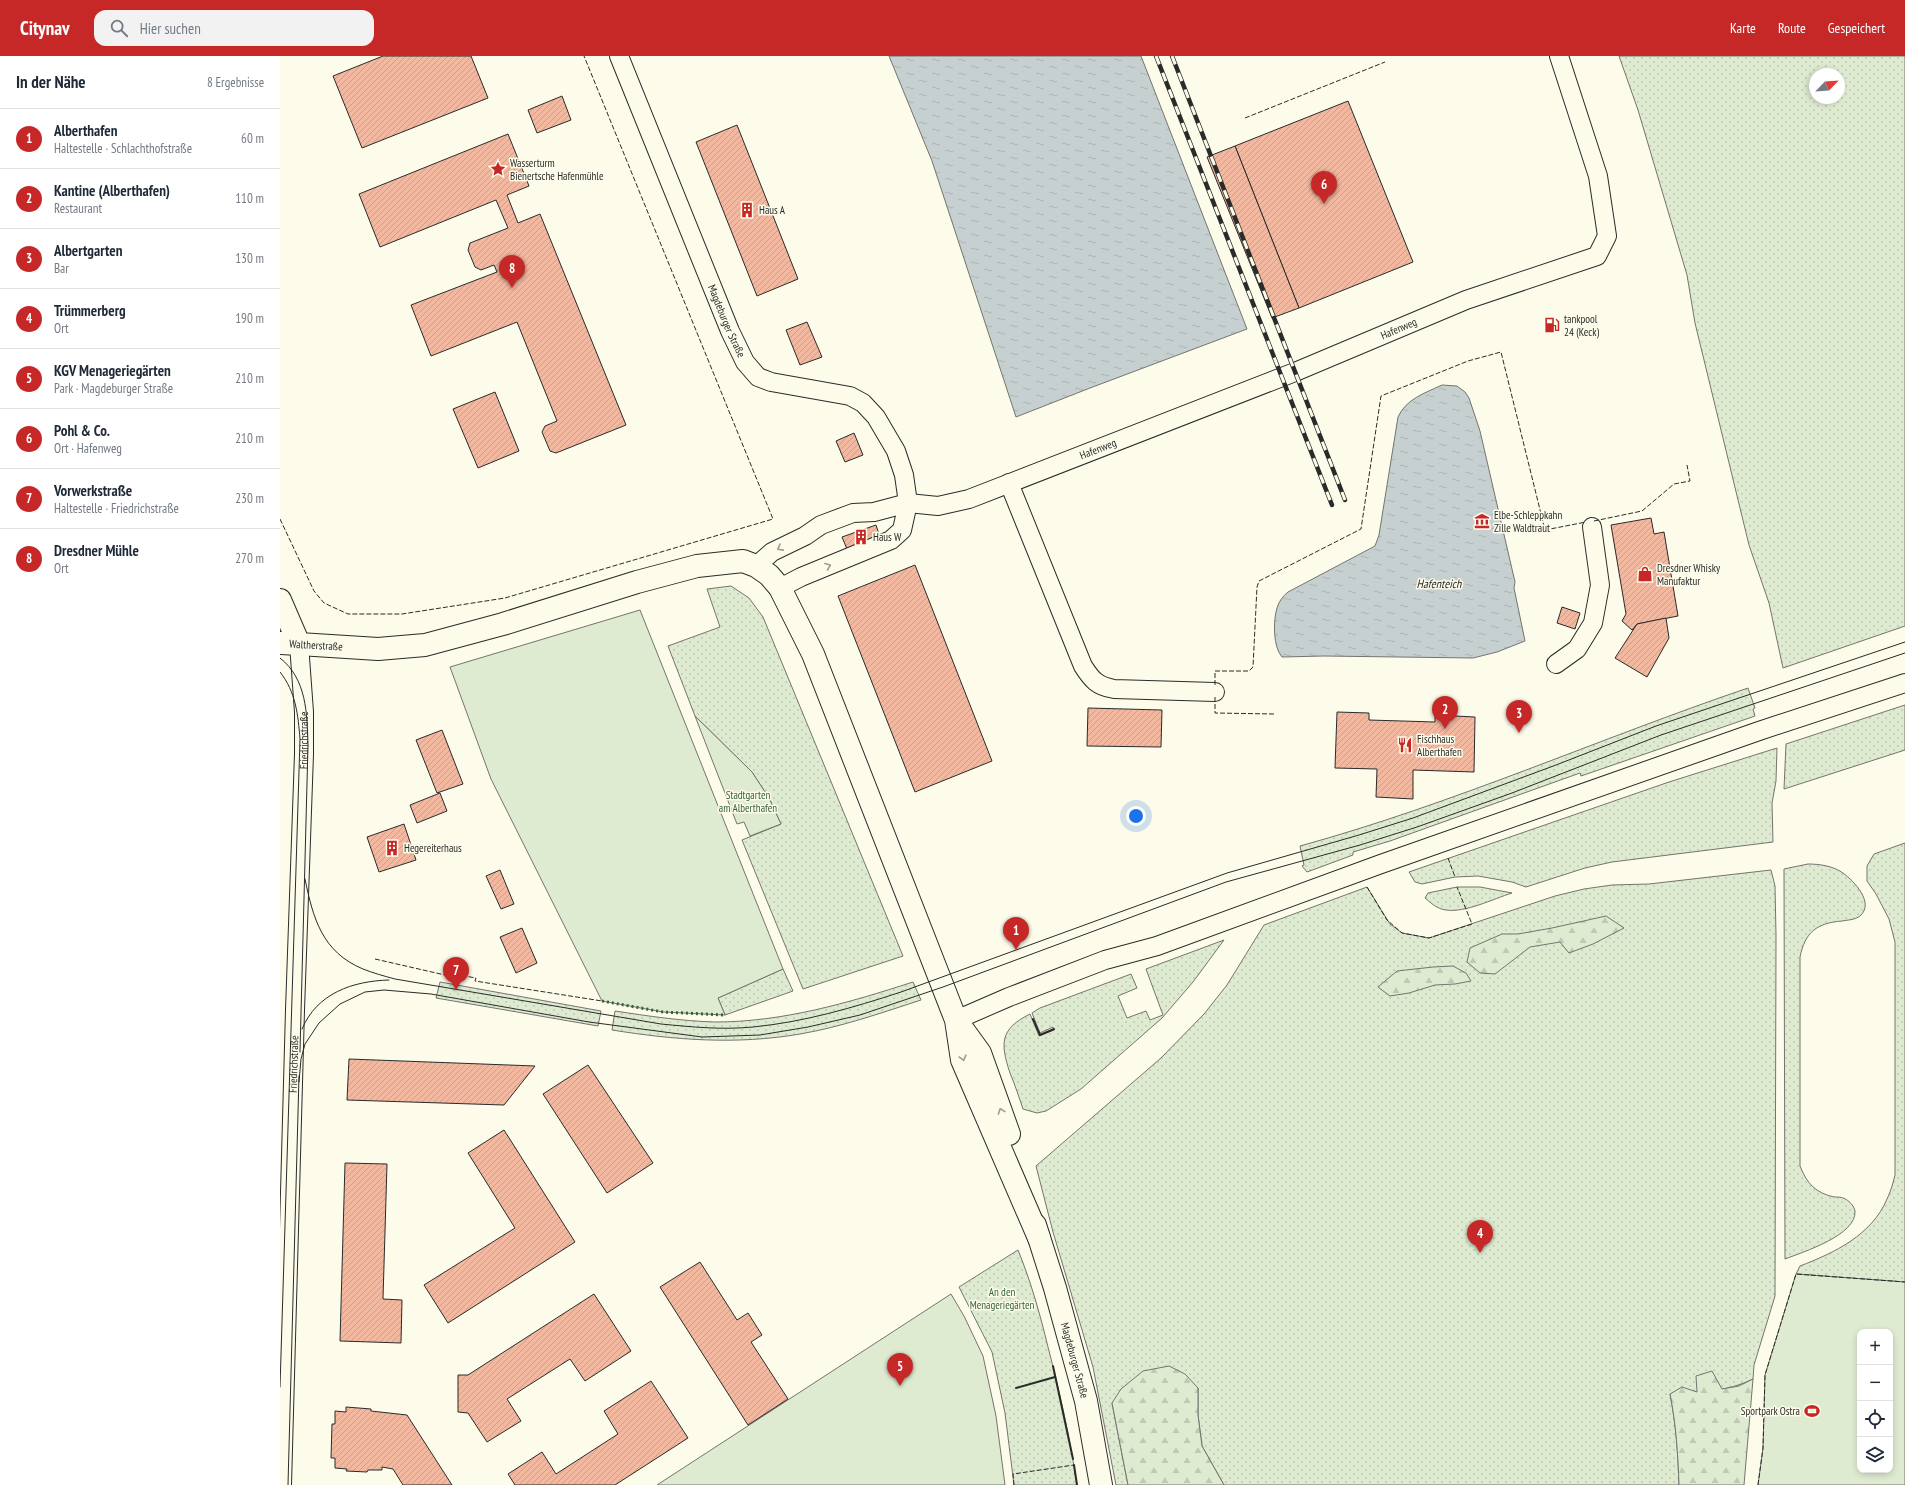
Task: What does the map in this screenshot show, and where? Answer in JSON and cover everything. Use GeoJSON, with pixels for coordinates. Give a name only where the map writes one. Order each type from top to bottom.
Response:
{"type":"FeatureCollection","features":[{"type":"Feature","properties":{"kind":"main road","name":"Waltherstraße"},"geometry":{"type":"LineString","coordinates":[[290,644],[378,649],[425,645],[503,624],[637,582],[697,566],[743,561],[756,566]]}},
{"type":"Feature","properties":{"kind":"main road","name":"Magdeburger Straße"},"geometry":{"type":"LineString","coordinates":[[756,566],[769,575],[780,588],[813,654],[956,1020],[980,1053],[1014,1147],[1039,1238],[1055,1288],[1086,1401],[1101,1485]]}},
{"type":"Feature","properties":{"kind":"main road"},"geometry":{"type":"LineString","coordinates":[[280,600],[290,644]]}},
{"type":"Feature","properties":{"kind":"street","name":"Magdeburger Straße"},"geometry":{"type":"LineString","coordinates":[[619,56],[730,331],[745,362],[758,377],[771,382],[850,396],[863,403],[876,416],[896,451],[904,475],[908,503],[902,530],[891,540],[801,577],[780,588]]}},
{"type":"Feature","properties":{"kind":"street","name":"Hafenweg"},"geometry":{"type":"LineString","coordinates":[[908,503],[938,506],[969,499],[1295,372],[1466,300],[1597,256],[1607,236],[1598,176],[1559,56]]}},
{"type":"Feature","properties":{"kind":"street"},"geometry":{"type":"LineString","coordinates":[[1009,483],[1083,666],[1091,678],[1102,687],[1114,689],[1215,692]]}},
{"type":"Feature","properties":{"kind":"street"},"geometry":{"type":"LineString","coordinates":[[756,566],[772,552],[805,536],[821,525],[853,513],[874,512],[908,503]]}},
{"type":"Feature","properties":{"kind":"street"},"geometry":{"type":"LineString","coordinates":[[1556,664],[1577,649],[1593,623],[1600,585],[1592,527]]}},
{"type":"Feature","properties":{"kind":"street","name":"Friedrichstraße"},"geometry":{"type":"LineString","coordinates":[[282,1485],[284,1267],[304,754],[304,712],[290,644]]}},
{"type":"Feature","properties":{"kind":"street"},"geometry":{"type":"LineString","coordinates":[[956,1020],[1024,991],[1105,960],[1157,946],[1299,893],[1759,731],[1905,683]]}},
{"type":"Feature","properties":{"kind":"green space"},"geometry":{"type":"Polygon","coordinates":[[[1619,56],[1905,56],[1905,626],[1783,668],[1769,603],[1749,545],[1695,323],[1687,275],[1638,110],[1619,56]]]}},
{"type":"Feature","properties":{"kind":"green space"},"geometry":{"type":"Polygon","coordinates":[[[731,586],[749,598],[763,617],[903,956],[803,989],[742,840],[781,824],[769,798],[752,772],[695,716],[668,646],[720,627],[707,589],[731,586]]]}},
{"type":"Feature","properties":{"kind":"green space"},"geometry":{"type":"Polygon","coordinates":[[[640,610],[783,969],[718,998],[725,1015],[663,1012],[602,1001],[491,779],[450,667],[640,610]]]}},
{"type":"Feature","properties":{"kind":"green space"},"geometry":{"type":"Polygon","coordinates":[[[1748,688],[1755,708],[1753,709],[1755,716],[1581,776],[1580,773],[1390,841],[1353,852],[1353,855],[1307,872],[1302,866],[1304,865],[1300,846],[1413,811],[1748,688]]]}},
{"type":"Feature","properties":{"kind":"green space"},"geometry":{"type":"Polygon","coordinates":[[[1905,705],[1905,750],[1784,789],[1786,744],[1905,705]]]}},
{"type":"Feature","properties":{"kind":"green space","name":"Stadtgarten am Alberthafen"},"geometry":{"type":"Polygon","coordinates":[[[695,716],[752,772],[769,798],[781,824],[750,836],[744,822],[737,824],[695,716]]]}},
{"type":"Feature","properties":{"kind":"green space"},"geometry":{"type":"Polygon","coordinates":[[[1777,748],[1776,781],[1772,803],[1773,842],[1612,862],[1585,868],[1526,887],[1512,882],[1478,876],[1455,877],[1422,884],[1415,882],[1409,872],[1669,782],[1777,748]]]}},
{"type":"Feature","properties":{"kind":"green space"},"geometry":{"type":"Polygon","coordinates":[[[1905,843],[1905,1282],[1796,1274],[1800,1266],[1839,1249],[1862,1233],[1872,1223],[1887,1199],[1895,1175],[1895,942],[1889,919],[1876,894],[1867,881],[1867,866],[1874,854],[1905,843]]]}},
{"type":"Feature","properties":{"kind":"green space"},"geometry":{"type":"Polygon","coordinates":[[[1808,864],[1826,866],[1843,873],[1857,887],[1864,899],[1865,905],[1864,911],[1858,917],[1851,920],[1826,924],[1814,930],[1805,941],[1800,957],[1800,1166],[1809,1183],[1813,1187],[1822,1193],[1845,1199],[1851,1203],[1855,1211],[1853,1220],[1847,1228],[1838,1235],[1816,1247],[1785,1259],[1784,869],[1808,864]]]}},
{"type":"Feature","properties":{"kind":"green space"},"geometry":{"type":"Polygon","coordinates":[[[1771,870],[1775,886],[1776,935],[1775,1296],[1754,1365],[1753,1379],[1733,1387],[1723,1389],[1670,1394],[1674,1417],[1679,1485],[1224,1485],[1202,1446],[1198,1415],[1198,1388],[1112,1403],[1128,1485],[1116,1485],[1093,1367],[1053,1232],[1036,1166],[1161,1058],[1204,1014],[1227,985],[1264,925],[1367,887],[1390,924],[1402,933],[1429,938],[1555,896],[1584,889],[1612,885],[1649,884],[1771,870]]]}},
{"type":"Feature","properties":{"kind":"green space"},"geometry":{"type":"Polygon","coordinates":[[[1457,887],[1480,887],[1512,893],[1470,908],[1454,910],[1446,910],[1434,906],[1425,898],[1428,893],[1457,887]]]}},
{"type":"Feature","properties":{"kind":"green space"},"geometry":{"type":"Polygon","coordinates":[[[1606,916],[1624,928],[1593,944],[1569,953],[1560,942],[1530,947],[1495,974],[1480,973],[1467,962],[1470,948],[1502,934],[1518,934],[1606,916]]]}},
{"type":"Feature","properties":{"kind":"green space"},"geometry":{"type":"Polygon","coordinates":[[[1224,940],[1193,982],[1162,1018],[1081,1089],[1046,1111],[1037,1113],[1023,1109],[1010,1073],[1004,1045],[1008,1031],[1013,1025],[1030,1014],[1039,1036],[1054,1030],[1053,1027],[1040,1033],[1032,1013],[1040,1008],[1131,974],[1137,988],[1118,996],[1127,1018],[1146,1011],[1150,1020],[1163,1015],[1146,969],[1224,940]]]}},
{"type":"Feature","properties":{"kind":"green space"},"geometry":{"type":"Polygon","coordinates":[[[1453,966],[1466,973],[1471,981],[1455,984],[1435,985],[1409,993],[1390,996],[1378,987],[1397,971],[1453,966]]]}},
{"type":"Feature","properties":{"kind":"green space"},"geometry":{"type":"Polygon","coordinates":[[[783,969],[793,991],[725,1015],[718,998],[783,969]]]}},
{"type":"Feature","properties":{"kind":"green space"},"geometry":{"type":"Polygon","coordinates":[[[440,982],[601,1011],[598,1026],[436,998],[440,982]]]}},
{"type":"Feature","properties":{"kind":"green space"},"geometry":{"type":"Polygon","coordinates":[[[913,982],[921,1000],[846,1024],[800,1034],[752,1039],[706,1040],[682,1039],[612,1030],[615,1011],[665,1018],[715,1022],[765,1019],[840,1004],[913,982]]]}},
{"type":"Feature","properties":{"kind":"green space","name":"An den Menageriegärten"},"geometry":{"type":"Polygon","coordinates":[[[1018,1250],[1042,1322],[1061,1398],[1077,1485],[1014,1485],[1005,1413],[992,1352],[959,1287],[1018,1250]]]}},
{"type":"Feature","properties":{"kind":"green space","name":"Sportpark Ostra"},"geometry":{"type":"Polygon","coordinates":[[[1796,1274],[1905,1282],[1905,1485],[1758,1485],[1763,1448],[1765,1375],[1796,1274]]]}},
{"type":"Feature","properties":{"kind":"green space"},"geometry":{"type":"Polygon","coordinates":[[[951,1294],[964,1316],[983,1356],[996,1416],[1005,1485],[657,1485],[951,1294]]]}},
{"type":"Feature","properties":{"kind":"green space"},"geometry":{"type":"Polygon","coordinates":[[[1169,1366],[1185,1374],[1198,1388],[1198,1415],[1202,1446],[1224,1485],[1128,1485],[1112,1403],[1121,1389],[1143,1371],[1169,1366]]]}},
{"type":"Feature","properties":{"kind":"green space"},"geometry":{"type":"Polygon","coordinates":[[[1712,1371],[1722,1389],[1739,1386],[1753,1379],[1744,1485],[1679,1485],[1674,1417],[1670,1394],[1682,1387],[1697,1392],[1696,1376],[1712,1371]]]}},
{"type":"Feature","properties":{"kind":"water"},"geometry":{"type":"Polygon","coordinates":[[[889,56],[1141,56],[1247,329],[1016,417],[932,161],[889,56]]]}},
{"type":"Feature","properties":{"kind":"water","name":"Hafenteich"},"geometry":{"type":"Polygon","coordinates":[[[1442,385],[1457,386],[1465,392],[1469,398],[1480,431],[1515,582],[1514,588],[1525,641],[1497,652],[1473,658],[1324,656],[1282,657],[1275,641],[1274,627],[1280,601],[1288,592],[1375,546],[1379,535],[1398,417],[1401,411],[1411,401],[1442,385]]]}},
{"type":"Feature","properties":{"kind":"building"},"geometry":{"type":"Polygon","coordinates":[[[383,56],[471,56],[488,98],[362,148],[333,76],[383,56]]]}},
{"type":"Feature","properties":{"kind":"building"},"geometry":{"type":"Polygon","coordinates":[[[562,96],[571,120],[537,133],[528,110],[562,96]]]}},
{"type":"Feature","properties":{"kind":"building"},"geometry":{"type":"Polygon","coordinates":[[[1348,101],[1413,262],[1299,308],[1235,146],[1348,101]]]}},
{"type":"Feature","properties":{"kind":"building","name":"Haus A"},"geometry":{"type":"Polygon","coordinates":[[[737,125],[798,279],[757,296],[696,142],[737,125]]]}},
{"type":"Feature","properties":{"kind":"building"},"geometry":{"type":"Polygon","coordinates":[[[508,134],[529,186],[507,195],[518,223],[540,214],[626,425],[556,453],[550,451],[542,432],[545,426],[557,421],[517,322],[431,356],[411,305],[497,272],[494,265],[481,270],[475,267],[468,250],[470,243],[508,228],[496,200],[380,247],[359,194],[508,134]]]}},
{"type":"Feature","properties":{"kind":"building"},"geometry":{"type":"Polygon","coordinates":[[[1235,146],[1299,308],[1272,318],[1207,157],[1235,146]]]}},
{"type":"Feature","properties":{"kind":"building"},"geometry":{"type":"Polygon","coordinates":[[[807,322],[822,357],[800,365],[786,330],[807,322]]]}},
{"type":"Feature","properties":{"kind":"building"},"geometry":{"type":"Polygon","coordinates":[[[495,392],[519,451],[478,468],[453,409],[495,392]]]}},
{"type":"Feature","properties":{"kind":"building"},"geometry":{"type":"Polygon","coordinates":[[[854,433],[863,455],[845,462],[836,441],[854,433]]]}},
{"type":"Feature","properties":{"kind":"building","name":"Dresdner Whisky Manufaktur"},"geometry":{"type":"Polygon","coordinates":[[[1651,518],[1654,534],[1664,532],[1678,616],[1637,624],[1632,630],[1622,621],[1626,614],[1611,525],[1651,518]]]}},
{"type":"Feature","properties":{"kind":"building","name":"Haus W"},"geometry":{"type":"Polygon","coordinates":[[[876,525],[880,537],[847,549],[842,537],[876,525]]]}},
{"type":"Feature","properties":{"kind":"building"},"geometry":{"type":"Polygon","coordinates":[[[915,565],[992,761],[915,792],[838,596],[915,565]]]}},
{"type":"Feature","properties":{"kind":"building"},"geometry":{"type":"Polygon","coordinates":[[[1562,607],[1580,613],[1575,629],[1557,623],[1562,607]]]}},
{"type":"Feature","properties":{"kind":"building"},"geometry":{"type":"Polygon","coordinates":[[[1666,618],[1669,638],[1647,677],[1615,658],[1637,624],[1666,618]]]}},
{"type":"Feature","properties":{"kind":"building"},"geometry":{"type":"Polygon","coordinates":[[[1088,708],[1162,710],[1161,747],[1087,746],[1088,708]]]}},
{"type":"Feature","properties":{"kind":"building","name":"Fischhaus Alberthafen"},"geometry":{"type":"Polygon","coordinates":[[[1337,712],[1369,713],[1369,720],[1435,722],[1435,715],[1475,717],[1474,772],[1413,770],[1413,799],[1376,797],[1377,769],[1335,768],[1337,712]]]}},
{"type":"Feature","properties":{"kind":"building"},"geometry":{"type":"Polygon","coordinates":[[[442,730],[463,784],[437,793],[416,740],[442,730]]]}},
{"type":"Feature","properties":{"kind":"building"},"geometry":{"type":"Polygon","coordinates":[[[440,793],[447,811],[417,823],[410,805],[440,793]]]}},
{"type":"Feature","properties":{"kind":"building","name":"Hegereiterhaus"},"geometry":{"type":"Polygon","coordinates":[[[404,824],[416,860],[379,872],[367,837],[404,824]]]}},
{"type":"Feature","properties":{"kind":"building"},"geometry":{"type":"Polygon","coordinates":[[[500,870],[514,904],[501,909],[486,876],[500,870]]]}},
{"type":"Feature","properties":{"kind":"building"},"geometry":{"type":"Polygon","coordinates":[[[522,928],[537,963],[516,973],[500,937],[522,928]]]}},
{"type":"Feature","properties":{"kind":"building"},"geometry":{"type":"Polygon","coordinates":[[[349,1059],[535,1066],[504,1105],[347,1100],[349,1059]]]}},
{"type":"Feature","properties":{"kind":"building"},"geometry":{"type":"Polygon","coordinates":[[[588,1065],[653,1163],[607,1193],[543,1094],[588,1065]]]}},
{"type":"Feature","properties":{"kind":"building"},"geometry":{"type":"Polygon","coordinates":[[[504,1130],[575,1242],[448,1323],[424,1285],[515,1228],[468,1153],[504,1130]]]}},
{"type":"Feature","properties":{"kind":"building"},"geometry":{"type":"Polygon","coordinates":[[[345,1163],[387,1164],[383,1299],[402,1300],[401,1343],[340,1341],[345,1163]]]}},
{"type":"Feature","properties":{"kind":"building"},"geometry":{"type":"Polygon","coordinates":[[[700,1262],[737,1320],[748,1313],[762,1335],[751,1342],[788,1399],[748,1425],[660,1287],[700,1262]]]}},
{"type":"Feature","properties":{"kind":"building"},"geometry":{"type":"Polygon","coordinates":[[[594,1294],[631,1351],[585,1381],[570,1359],[507,1399],[521,1421],[487,1442],[468,1413],[458,1412],[458,1375],[468,1375],[594,1294]]]}},
{"type":"Feature","properties":{"kind":"building"},"geometry":{"type":"Polygon","coordinates":[[[651,1381],[688,1438],[615,1485],[515,1485],[508,1474],[542,1452],[556,1474],[618,1434],[604,1411],[651,1381]]]}},
{"type":"Feature","properties":{"kind":"building"},"geometry":{"type":"Polygon","coordinates":[[[346,1407],[371,1409],[371,1411],[407,1415],[452,1485],[403,1485],[393,1469],[382,1467],[382,1470],[368,1470],[367,1472],[346,1471],[347,1469],[335,1468],[335,1458],[331,1458],[332,1424],[335,1424],[335,1411],[346,1412],[346,1407]]]}},
{"type":"Feature","properties":{"kind":"tram line"},"geometry":{"type":"LineString","coordinates":[[305,879],[316,920],[329,943],[349,962],[375,973],[395,979],[661,1024],[718,1028],[741,1028],[772,1025],[828,1014],[901,992],[1227,873],[1413,818],[1656,726],[1905,642]]}},
{"type":"Feature","properties":{"kind":"tram line"},"geometry":{"type":"LineString","coordinates":[[299,1082],[301,1059],[305,1044],[319,1023],[340,1004],[365,992],[384,990],[431,994],[589,1022],[702,1037],[760,1035],[808,1027],[860,1015],[943,987],[1226,882],[1360,845],[1417,827],[1512,793],[1661,735],[1905,653]]}},
{"type":"Feature","properties":{"kind":"tram line"},"geometry":{"type":"LineString","coordinates":[[280,658],[289,666],[296,676],[304,698],[308,733],[300,1052]]}},
{"type":"Feature","properties":{"kind":"tram line"},"geometry":{"type":"LineString","coordinates":[[280,672],[293,696],[297,713],[300,739],[280,1387]]}},
{"type":"Feature","properties":{"kind":"tram line"},"geometry":{"type":"LineString","coordinates":[[302,1029],[317,1006],[338,991],[362,983],[389,980]]}},
{"type":"Feature","properties":{"kind":"tram line"},"geometry":{"type":"LineString","coordinates":[[288,1485],[299,1076]]}},
{"type":"Feature","properties":{"kind":"railway"},"geometry":{"type":"LineString","coordinates":[[1156,56],[1332,505]]}},
{"type":"Feature","properties":{"kind":"railway"},"geometry":{"type":"LineString","coordinates":[[1172,56],[1345,500]]}},
{"type":"Feature","properties":{"kind":"hedge"},"geometry":{"type":"LineString","coordinates":[[602,1001],[663,1012],[725,1015]]}},
{"type":"Feature","properties":{"kind":"fence"},"geometry":{"type":"LineString","coordinates":[[280,519],[314,591],[324,603],[348,614],[402,614],[505,598],[773,519],[584,56]]}},
{"type":"Feature","properties":{"kind":"fence"},"geometry":{"type":"LineString","coordinates":[[1245,118],[1385,62]]}},
{"type":"Feature","properties":{"kind":"fence"},"geometry":{"type":"LineString","coordinates":[[1215,685],[1215,671],[1249,671],[1253,667],[1257,587],[1259,581],[1361,529],[1381,396],[1468,361],[1501,352],[1545,530],[1586,522]]}},
{"type":"Feature","properties":{"kind":"fence"},"geometry":{"type":"LineString","coordinates":[[1594,521],[1642,511],[1674,484],[1690,481],[1687,465]]}},
{"type":"Feature","properties":{"kind":"fence"},"geometry":{"type":"LineString","coordinates":[[1215,697],[1215,713],[1274,714]]}},
{"type":"Feature","properties":{"kind":"fence"},"geometry":{"type":"LineString","coordinates":[[1448,858],[1455,877]]}},
{"type":"Feature","properties":{"kind":"fence"},"geometry":{"type":"LineString","coordinates":[[1367,887],[1387,920],[1402,933],[1429,938],[1472,924],[1457,887]]}},
{"type":"Feature","properties":{"kind":"fence"},"geometry":{"type":"LineString","coordinates":[[375,959],[458,978],[459,975],[476,978],[475,981],[602,1001]]}},
{"type":"Feature","properties":{"kind":"fence"},"geometry":{"type":"LineString","coordinates":[[1758,1485],[1763,1448],[1765,1375],[1796,1274],[1905,1282]]}},
{"type":"Feature","properties":{"kind":"fence"},"geometry":{"type":"LineString","coordinates":[[1014,1485],[1013,1474],[1074,1465]]}},
{"type":"Feature","properties":{"kind":"wall"},"geometry":{"type":"LineString","coordinates":[[1033,1019],[1040,1035],[1054,1029]]}},
{"type":"Feature","properties":{"kind":"wall"},"geometry":{"type":"LineString","coordinates":[[1053,1366],[1073,1459]]}},
{"type":"Feature","properties":{"kind":"wall"},"geometry":{"type":"LineString","coordinates":[[1016,1388],[1055,1377]]}},
{"type":"Feature","properties":{"kind":"wall"},"geometry":{"type":"LineString","coordinates":[[1074,1465],[1077,1485]]}},
{"type":"Feature","properties":{"kind":"place","name":"Wasserturm Bienertsche Hafenmühle"},"geometry":{"type":"Point","coordinates":[498,169]}},
{"type":"Feature","properties":{"kind":"place","name":"Pohl & Co."},"geometry":{"type":"Point","coordinates":[1324,204]}},
{"type":"Feature","properties":{"kind":"place","name":"Haus A"},"geometry":{"type":"Point","coordinates":[747,210]}},
{"type":"Feature","properties":{"kind":"place","name":"Dresdner Mühle"},"geometry":{"type":"Point","coordinates":[512,288]}},
{"type":"Feature","properties":{"kind":"place","name":"tankpool 24 (Keck)"},"geometry":{"type":"Point","coordinates":[1552,325]}},
{"type":"Feature","properties":{"kind":"place","name":"Elbe-Schleppkahn Zille Waldtraut"},"geometry":{"type":"Point","coordinates":[1482,521]}},
{"type":"Feature","properties":{"kind":"place","name":"Haus W"},"geometry":{"type":"Point","coordinates":[861,537]}},
{"type":"Feature","properties":{"kind":"place","name":"Dresdner Whisky Manufaktur"},"geometry":{"type":"Point","coordinates":[1645,574]}},
{"type":"Feature","properties":{"kind":"place","name":"Kantine (Alberthafen)"},"geometry":{"type":"Point","coordinates":[1445,729]}},
{"type":"Feature","properties":{"kind":"place","name":"Albertgarten"},"geometry":{"type":"Point","coordinates":[1519,733]}},
{"type":"Feature","properties":{"kind":"place","name":"Fischhaus Alberthafen"},"geometry":{"type":"Point","coordinates":[1405,745]}},
{"type":"Feature","properties":{"kind":"place","name":"Hegereiterhaus"},"geometry":{"type":"Point","coordinates":[392,848]}},
{"type":"Feature","properties":{"kind":"place","name":"Alberthafen"},"geometry":{"type":"Point","coordinates":[1016,950]}},
{"type":"Feature","properties":{"kind":"place","name":"Vorwerkstraße"},"geometry":{"type":"Point","coordinates":[456,990]}},
{"type":"Feature","properties":{"kind":"place","name":"Trümmerberg"},"geometry":{"type":"Point","coordinates":[1480,1253]}},
{"type":"Feature","properties":{"kind":"place","name":"KGV Menageriegärten"},"geometry":{"type":"Point","coordinates":[900,1386]}},
{"type":"Feature","properties":{"kind":"place","name":"Sportpark Ostra"},"geometry":{"type":"Point","coordinates":[1812,1411]}}]}
